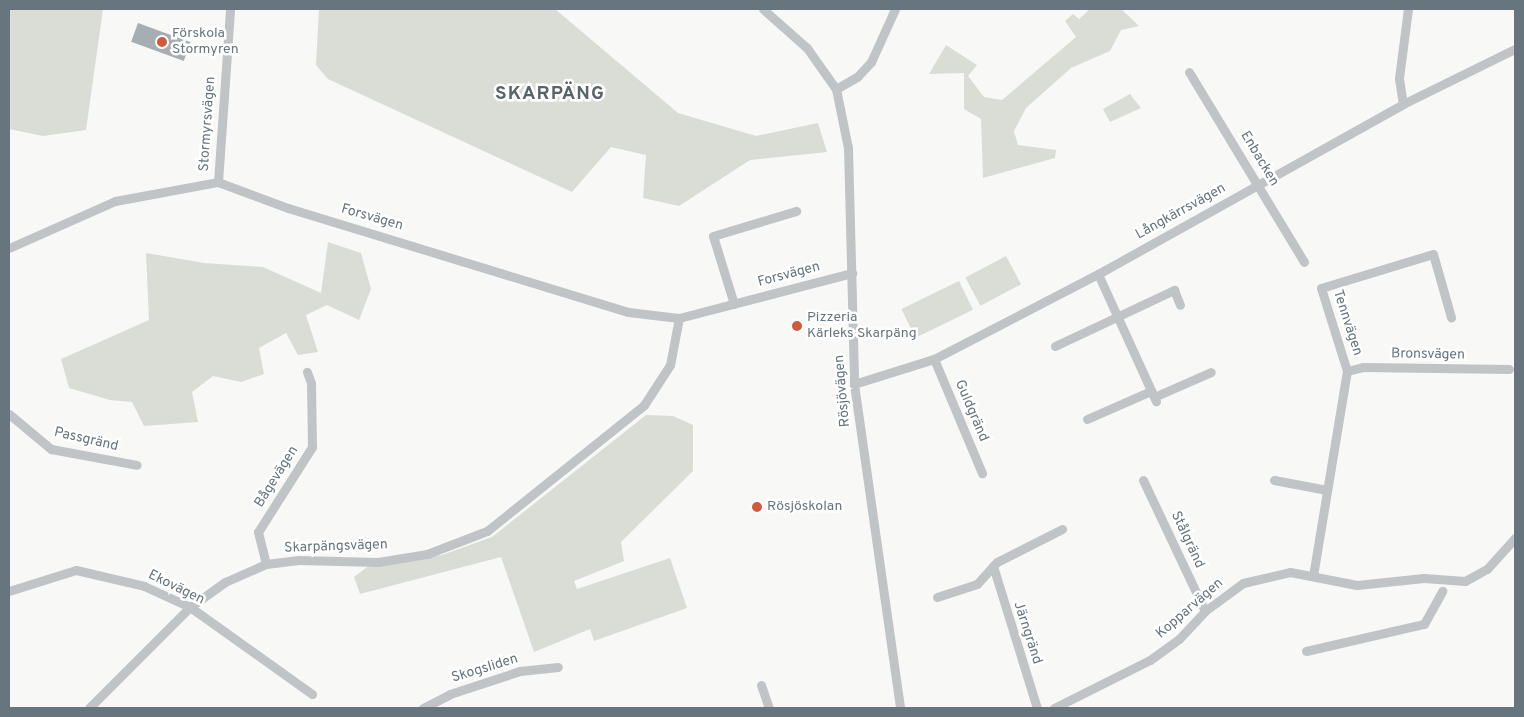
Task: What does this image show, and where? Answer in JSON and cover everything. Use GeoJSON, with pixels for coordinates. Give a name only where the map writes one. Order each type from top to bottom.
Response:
{"type":"FeatureCollection","features":[{"type":"Feature","properties":{"kind":"street","name":"Stormyrsvägen"},"geometry":{"type":"LineString","coordinates":[[218,182],[230,9]]}},
{"type":"Feature","properties":{"kind":"street","name":"Rösjövägen"},"geometry":{"type":"LineString","coordinates":[[763,9],[807,48],[836,89],[848,148],[854,384],[900,708]]}},
{"type":"Feature","properties":{"kind":"street"},"geometry":{"type":"LineString","coordinates":[[836,89],[857,77],[871,62],[895,9]]}},
{"type":"Feature","properties":{"kind":"street"},"geometry":{"type":"LineString","coordinates":[[1403,104],[1399,78],[1408,9]]}},
{"type":"Feature","properties":{"kind":"street","name":"Långkärrsvägen"},"geometry":{"type":"LineString","coordinates":[[854,384],[934,359],[1098,274],[1403,104],[1515,49]]}},
{"type":"Feature","properties":{"kind":"street","name":"Enbacken"},"geometry":{"type":"LineString","coordinates":[[1189,72],[1304,262]]}},
{"type":"Feature","properties":{"kind":"street"},"geometry":{"type":"LineString","coordinates":[[9,248],[115,201],[218,182]]}},
{"type":"Feature","properties":{"kind":"street","name":"Forsvägen"},"geometry":{"type":"LineString","coordinates":[[218,182],[288,208],[628,312],[679,318],[852,273]]}},
{"type":"Feature","properties":{"kind":"street"},"geometry":{"type":"LineString","coordinates":[[734,304],[713,236],[796,212]]}},
{"type":"Feature","properties":{"kind":"street","name":"Tennvägen"},"geometry":{"type":"LineString","coordinates":[[1312,576],[1347,371],[1321,288],[1433,254],[1451,317]]}},
{"type":"Feature","properties":{"kind":"street"},"geometry":{"type":"LineString","coordinates":[[1098,274],[1153,396]]}},
{"type":"Feature","properties":{"kind":"street"},"geometry":{"type":"LineString","coordinates":[[1055,346],[1174,290],[1180,305]]}},
{"type":"Feature","properties":{"kind":"street","name":"Skarpängsvägen"},"geometry":{"type":"LineString","coordinates":[[89,708],[190,607],[225,582],[266,564],[298,560],[378,562],[418,556],[462,543],[487,531],[644,405],[670,365],[679,318]]}},
{"type":"Feature","properties":{"kind":"street","name":"Guldgränd"},"geometry":{"type":"LineString","coordinates":[[934,359],[982,473]]}},
{"type":"Feature","properties":{"kind":"street","name":"Bronsvägen"},"geometry":{"type":"LineString","coordinates":[[1347,371],[1362,367],[1509,368]]}},
{"type":"Feature","properties":{"kind":"street","name":"Bågevägen"},"geometry":{"type":"LineString","coordinates":[[266,564],[258,532],[312,447],[311,384],[307,372]]}},
{"type":"Feature","properties":{"kind":"street"},"geometry":{"type":"LineString","coordinates":[[1087,419],[1153,396],[1211,372]]}},
{"type":"Feature","properties":{"kind":"street","name":"Passgränd"},"geometry":{"type":"LineString","coordinates":[[9,414],[51,449],[137,466]]}},
{"type":"Feature","properties":{"kind":"street","name":"Stålgränd"},"geometry":{"type":"LineString","coordinates":[[1144,480],[1205,611]]}},
{"type":"Feature","properties":{"kind":"street"},"geometry":{"type":"LineString","coordinates":[[1274,480],[1327,490]]}},
{"type":"Feature","properties":{"kind":"street"},"geometry":{"type":"LineString","coordinates":[[937,597],[976,584],[993,566],[1062,529]]}},
{"type":"Feature","properties":{"kind":"street","name":"Kopparvägen"},"geometry":{"type":"LineString","coordinates":[[1054,708],[1150,660],[1179,639],[1205,611],[1232,590],[1256,579],[1290,572],[1357,585],[1424,578],[1465,581],[1487,569],[1515,538]]}},
{"type":"Feature","properties":{"kind":"street","name":"Järngränd"},"geometry":{"type":"LineString","coordinates":[[993,566],[1037,708]]}},
{"type":"Feature","properties":{"kind":"street","name":"Ekovägen"},"geometry":{"type":"LineString","coordinates":[[9,591],[76,570],[144,586],[190,607],[312,694]]}},
{"type":"Feature","properties":{"kind":"street"},"geometry":{"type":"LineString","coordinates":[[1306,651],[1424,624],[1442,591]]}},
{"type":"Feature","properties":{"kind":"street","name":"Skogsliden"},"geometry":{"type":"LineString","coordinates":[[423,708],[450,694],[520,671],[558,667]]}},
{"type":"Feature","properties":{"kind":"street"},"geometry":{"type":"LineString","coordinates":[[761,684],[769,708]]}},
{"type":"Feature","properties":{"kind":"shaded area"},"geometry":{"type":"Polygon","coordinates":[[[9,9],[103,9],[86,130],[43,136],[9,129],[9,9]]]}},
{"type":"Feature","properties":{"kind":"shaded area"},"geometry":{"type":"Polygon","coordinates":[[[319,9],[555,9],[678,113],[756,136],[818,123],[827,152],[750,160],[679,206],[643,198],[646,155],[611,147],[572,192],[328,79],[316,65],[319,9]]]}},
{"type":"Feature","properties":{"kind":"shaded area"},"geometry":{"type":"Polygon","coordinates":[[[1090,9],[1121,9],[1139,26],[1121,30],[1110,51],[1071,68],[1026,108],[1014,131],[1018,145],[1056,150],[1055,158],[983,178],[981,119],[964,109],[964,73],[929,74],[946,45],[977,65],[968,76],[984,97],[1002,100],[1076,37],[1065,21],[1073,14],[1079,19],[1090,9]]]}},
{"type":"Feature","properties":{"kind":"shaded area"},"geometry":{"type":"Polygon","coordinates":[[[1130,94],[1141,108],[1110,122],[1103,109],[1130,94]]]}},
{"type":"Feature","properties":{"kind":"shaded area"},"geometry":{"type":"Polygon","coordinates":[[[328,242],[361,253],[371,289],[359,320],[327,305],[306,315],[318,352],[298,355],[286,333],[259,348],[264,374],[241,382],[213,376],[192,392],[198,422],[144,426],[132,402],[110,400],[69,388],[61,359],[149,320],[146,253],[204,263],[263,267],[321,293],[328,242]]]}},
{"type":"Feature","properties":{"kind":"shaded area"},"geometry":{"type":"Polygon","coordinates":[[[1006,256],[1021,284],[980,306],[965,278],[1006,256]]]}},
{"type":"Feature","properties":{"kind":"shaded area"},"geometry":{"type":"Polygon","coordinates":[[[959,281],[973,310],[916,338],[901,309],[959,281]]]}},
{"type":"Feature","properties":{"kind":"shaded area"},"geometry":{"type":"Polygon","coordinates":[[[646,415],[673,416],[693,425],[693,471],[621,542],[624,561],[574,581],[577,589],[670,558],[687,608],[594,641],[590,629],[534,652],[501,557],[360,594],[354,577],[367,567],[442,555],[492,537],[646,415]]]}},
{"type":"Feature","properties":{"kind":"building","name":"Förskola Stormyren"},"geometry":{"type":"Polygon","coordinates":[[[138,23],[191,42],[184,61],[131,42],[138,23]]]}},
{"type":"Feature","properties":{"kind":"place","name":"Förskola Stormyren"},"geometry":{"type":"Point","coordinates":[162,42]}},
{"type":"Feature","properties":{"kind":"place","name":"Pizzeria Kärleks Skarpäng"},"geometry":{"type":"Point","coordinates":[797,326]}},
{"type":"Feature","properties":{"kind":"place","name":"Rösjöskolan"},"geometry":{"type":"Point","coordinates":[757,507]}},
{"type":"Feature","properties":{"kind":"district","name":"SKARPÄNG"},"geometry":{"type":"Point","coordinates":[550,95]}}]}
